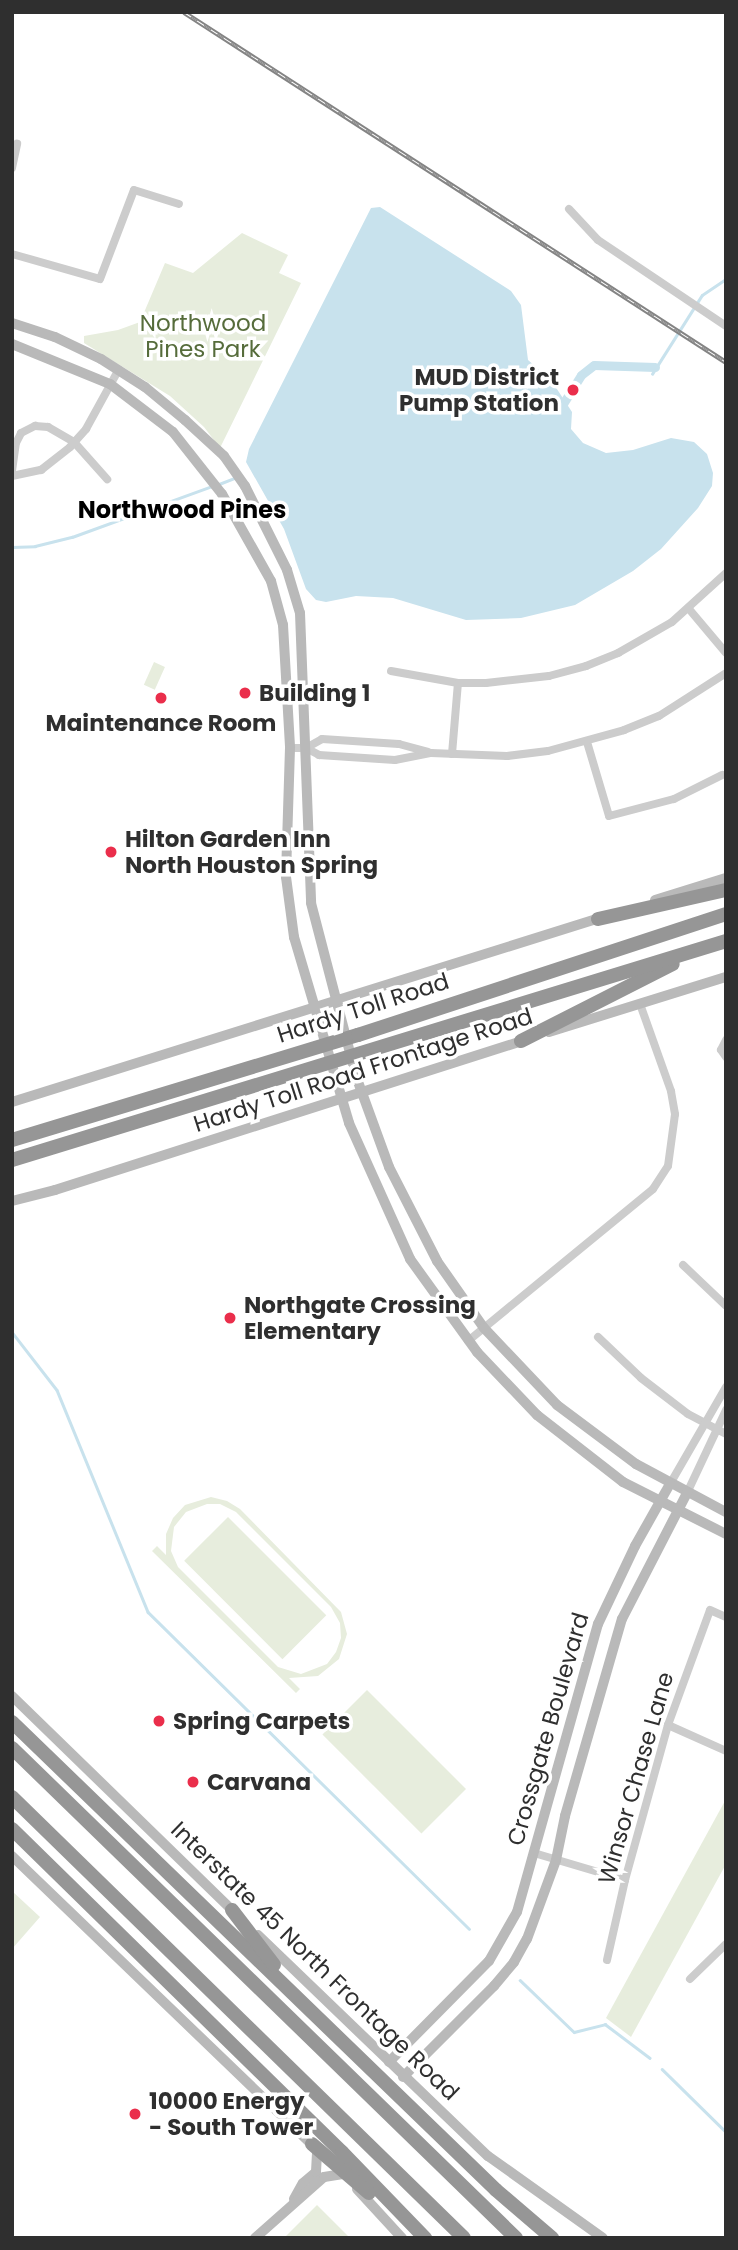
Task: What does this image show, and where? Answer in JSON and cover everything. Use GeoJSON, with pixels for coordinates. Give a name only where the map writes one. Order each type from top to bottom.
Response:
{"type":"FeatureCollection","features":[{"type":"Feature","properties":{"kind":"highway"},"geometry":{"type":"LineString","coordinates":[[598,919],[726,890]]}},
{"type":"Feature","properties":{"kind":"highway","name":"Hardy Toll Road"},"geometry":{"type":"LineString","coordinates":[[12,1140],[358,1035],[726,914]]}},
{"type":"Feature","properties":{"kind":"highway","name":"Hardy Toll Road"},"geometry":{"type":"LineString","coordinates":[[12,1160],[726,941]]}},
{"type":"Feature","properties":{"kind":"highway"},"geometry":{"type":"LineString","coordinates":[[522,1041],[708,947]]}},
{"type":"Feature","properties":{"kind":"highway"},"geometry":{"type":"LineString","coordinates":[[12,1722],[496,2190],[552,2238]]}},
{"type":"Feature","properties":{"kind":"highway"},"geometry":{"type":"LineString","coordinates":[[12,1748],[516,2238]]}},
{"type":"Feature","properties":{"kind":"highway"},"geometry":{"type":"LineString","coordinates":[[12,1797],[464,2238]]}},
{"type":"Feature","properties":{"kind":"highway"},"geometry":{"type":"LineString","coordinates":[[12,1829],[246,2059],[422,2238]]}},
{"type":"Feature","properties":{"kind":"highway"},"geometry":{"type":"LineString","coordinates":[[232,1910],[288,1984],[537,2238]]}},
{"type":"Feature","properties":{"kind":"highway"},"geometry":{"type":"LineString","coordinates":[[314,2147],[422,2238]]}},
{"type":"Feature","properties":{"kind":"main road"},"geometry":{"type":"LineString","coordinates":[[12,323],[71,344],[119,369],[176,412],[233,468],[245,486],[287,570],[300,613],[306,748],[307,877],[335,1002],[357,1079],[389,1167],[437,1261],[484,1328],[518,1367],[583,1426],[636,1464],[726,1512]]}},
{"type":"Feature","properties":{"kind":"main road"},"geometry":{"type":"LineString","coordinates":[[12,344],[110,384],[173,432],[222,494],[266,572],[283,625],[290,748],[286,877],[294,937],[340,1093],[390,1219],[410,1259],[468,1341],[516,1395],[570,1443],[623,1482],[726,1534]]}},
{"type":"Feature","properties":{"kind":"main road"},"geometry":{"type":"LineString","coordinates":[[286,877],[307,877]]}},
{"type":"Feature","properties":{"kind":"main road"},"geometry":{"type":"LineString","coordinates":[[12,1102],[726,878]]}},
{"type":"Feature","properties":{"kind":"main road","name":"Hardy Toll Road Frontage Road"},"geometry":{"type":"LineString","coordinates":[[12,1201],[340,1093],[362,1092],[726,977]]}},
{"type":"Feature","properties":{"kind":"main road"},"geometry":{"type":"LineString","coordinates":[[390,1219],[410,1211]]}},
{"type":"Feature","properties":{"kind":"main road"},"geometry":{"type":"LineString","coordinates":[[570,1443],[583,1426]]}},
{"type":"Feature","properties":{"kind":"main road","name":"Crossgate Boulevard"},"geometry":{"type":"LineString","coordinates":[[388,2062],[499,1947],[517,1912],[604,1612],[670,1484]]}},
{"type":"Feature","properties":{"kind":"main road","name":"Crossgate Boulevard"},"geometry":{"type":"LineString","coordinates":[[403,2077],[514,1962],[536,1920],[556,1860],[587,1738],[622,1619],[687,1493]]}},
{"type":"Feature","properties":{"kind":"main road"},"geometry":{"type":"LineString","coordinates":[[604,1612],[622,1619]]}},
{"type":"Feature","properties":{"kind":"main road","name":"Interstate 45 North Frontage Road"},"geometry":{"type":"LineString","coordinates":[[12,1696],[403,2077],[488,2156],[603,2238]]}},
{"type":"Feature","properties":{"kind":"main road"},"geometry":{"type":"LineString","coordinates":[[568,1731],[587,1738]]}},
{"type":"Feature","properties":{"kind":"main road"},"geometry":{"type":"LineString","coordinates":[[12,1856],[343,2174],[402,2238]]}},
{"type":"Feature","properties":{"kind":"main road"},"geometry":{"type":"LineString","coordinates":[[292,2203],[303,2183],[316,2172],[314,2147]]}},
{"type":"Feature","properties":{"kind":"main road"},"geometry":{"type":"LineString","coordinates":[[255,2238],[324,2177],[343,2174]]}},
{"type":"Feature","properties":{"kind":"street"},"geometry":{"type":"LineString","coordinates":[[12,168],[17,144]]}},
{"type":"Feature","properties":{"kind":"street"},"geometry":{"type":"LineString","coordinates":[[12,254],[100,279],[134,190],[179,204]]}},
{"type":"Feature","properties":{"kind":"street"},"geometry":{"type":"LineString","coordinates":[[569,209],[598,240],[726,326]]}},
{"type":"Feature","properties":{"kind":"street"},"geometry":{"type":"LineString","coordinates":[[107,479],[74,442],[48,427],[35,426],[21,433],[16,443],[12,473],[41,470],[74,442],[95,414],[119,369]]}},
{"type":"Feature","properties":{"kind":"street"},"geometry":{"type":"LineString","coordinates":[[391,671],[458,683],[513,682],[586,666],[646,638],[689,609],[726,573]]}},
{"type":"Feature","properties":{"kind":"street"},"geometry":{"type":"LineString","coordinates":[[689,609],[726,653]]}},
{"type":"Feature","properties":{"kind":"street"},"geometry":{"type":"LineString","coordinates":[[306,748],[322,739],[399,744],[431,753],[507,756],[587,742],[659,716],[726,673]]}},
{"type":"Feature","properties":{"kind":"street"},"geometry":{"type":"LineString","coordinates":[[452,754],[458,683]]}},
{"type":"Feature","properties":{"kind":"street"},"geometry":{"type":"LineString","coordinates":[[587,742],[609,816],[674,799],[722,775]]}},
{"type":"Feature","properties":{"kind":"street"},"geometry":{"type":"LineString","coordinates":[[290,748],[306,748],[319,755],[395,760],[431,753]]}},
{"type":"Feature","properties":{"kind":"street"},"geometry":{"type":"LineString","coordinates":[[468,1341],[653,1189],[668,1166],[675,1114],[671,1091],[640,1004]]}},
{"type":"Feature","properties":{"kind":"street"},"geometry":{"type":"LineString","coordinates":[[726,1040],[721,1050],[726,1058]]}},
{"type":"Feature","properties":{"kind":"street"},"geometry":{"type":"LineString","coordinates":[[683,1265],[726,1306]]}},
{"type":"Feature","properties":{"kind":"street"},"geometry":{"type":"LineString","coordinates":[[598,1337],[641,1378],[688,1415],[722,1432]]}},
{"type":"Feature","properties":{"kind":"street","name":"Crossgate Boulevard"},"geometry":{"type":"LineString","coordinates":[[670,1484],[703,1422],[726,1387]]}},
{"type":"Feature","properties":{"kind":"street","name":"Crossgate Boulevard"},"geometry":{"type":"LineString","coordinates":[[687,1493],[722,1432],[726,1410]]}},
{"type":"Feature","properties":{"kind":"street","name":"Winsor Chase Lane"},"geometry":{"type":"LineString","coordinates":[[607,1960],[625,1880],[668,1725],[710,1610],[726,1617]]}},
{"type":"Feature","properties":{"kind":"street"},"geometry":{"type":"LineString","coordinates":[[668,1725],[726,1751]]}},
{"type":"Feature","properties":{"kind":"street"},"geometry":{"type":"LineString","coordinates":[[534,1853],[625,1880]]}},
{"type":"Feature","properties":{"kind":"street"},"geometry":{"type":"LineString","coordinates":[[690,1979],[726,1944]]}},
{"type":"Feature","properties":{"kind":"green space","name":"Northwood Pines Park"},"geometry":{"type":"Polygon","coordinates":[[[242,233],[288,255],[279,273],[301,283],[220,448],[204,427],[170,396],[84,343],[84,336],[118,330],[140,322],[165,263],[193,273],[242,233]]]}},
{"type":"Feature","properties":{"kind":"green space"},"geometry":{"type":"Polygon","coordinates":[[[154,662],[165,667],[155,690],[144,685],[154,662]]]}},
{"type":"Feature","properties":{"kind":"green space"},"geometry":{"type":"Polygon","coordinates":[[[211,1497],[227,1501],[240,1509],[341,1612],[347,1634],[339,1659],[318,1676],[289,1678],[300,1689],[296,1693],[152,1551],[157,1546],[166,1555],[166,1534],[173,1518],[185,1505],[211,1497]],[[207,1504],[186,1512],[174,1527],[171,1551],[178,1567],[278,1667],[301,1674],[327,1664],[336,1652],[341,1638],[340,1623],[331,1607],[236,1512],[220,1504],[207,1504]]]}},
{"type":"Feature","properties":{"kind":"green space"},"geometry":{"type":"Polygon","coordinates":[[[228,1517],[326,1615],[282,1659],[184,1561],[228,1517]]]}},
{"type":"Feature","properties":{"kind":"green space"},"geometry":{"type":"Polygon","coordinates":[[[367,1690],[466,1789],[421,1834],[322,1735],[367,1690]]]}},
{"type":"Feature","properties":{"kind":"green space"},"geometry":{"type":"Polygon","coordinates":[[[726,1799],[726,1864],[631,2037],[606,2018],[726,1799]]]}},
{"type":"Feature","properties":{"kind":"green space"},"geometry":{"type":"Polygon","coordinates":[[[12,1891],[40,1917],[12,1949],[12,1891]]]}},
{"type":"Feature","properties":{"kind":"green space"},"geometry":{"type":"Polygon","coordinates":[[[317,2205],[350,2238],[284,2238],[317,2205]]]}},
{"type":"Feature","properties":{"kind":"water"},"geometry":{"type":"Polygon","coordinates":[[[380,207],[511,291],[521,305],[528,360],[551,380],[572,412],[571,429],[583,443],[606,453],[633,450],[671,438],[694,442],[707,454],[713,473],[712,486],[698,508],[661,549],[633,571],[575,605],[521,618],[466,620],[393,598],[356,596],[326,602],[316,600],[306,589],[284,529],[246,462],[249,449],[371,208],[380,207]]]}},
{"type":"Feature","properties":{"kind":"waterway"},"geometry":{"type":"LineString","coordinates":[[652,374],[702,295],[726,279]]}},
{"type":"Feature","properties":{"kind":"waterway"},"geometry":{"type":"LineString","coordinates":[[559,410],[581,375],[594,365],[655,367]]}},
{"type":"Feature","properties":{"kind":"waterway"},"geometry":{"type":"LineString","coordinates":[[219,484],[235,478]]}},
{"type":"Feature","properties":{"kind":"waterway"},"geometry":{"type":"LineString","coordinates":[[12,547],[35,546],[72,537],[212,486]]}},
{"type":"Feature","properties":{"kind":"waterway"},"geometry":{"type":"LineString","coordinates":[[12,1332],[57,1390],[148,1612],[469,1929]]}},
{"type":"Feature","properties":{"kind":"waterway"},"geometry":{"type":"LineString","coordinates":[[520,1980],[574,2032],[605,2024],[650,2058]]}},
{"type":"Feature","properties":{"kind":"waterway"},"geometry":{"type":"LineString","coordinates":[[662,2069],[726,2132]]}},
{"type":"Feature","properties":{"kind":"railway"},"geometry":{"type":"LineString","coordinates":[[184,12],[726,362]]}},
{"type":"Feature","properties":{"kind":"place","name":"MUD District Pump Station"},"geometry":{"type":"Point","coordinates":[573,390]}},
{"type":"Feature","properties":{"kind":"place","name":"Building 1"},"geometry":{"type":"Point","coordinates":[245,693]}},
{"type":"Feature","properties":{"kind":"place","name":"Maintenance Room"},"geometry":{"type":"Point","coordinates":[161,698]}},
{"type":"Feature","properties":{"kind":"place","name":"Hilton Garden Inn North Houston Spring"},"geometry":{"type":"Point","coordinates":[111,852]}},
{"type":"Feature","properties":{"kind":"place","name":"Northgate Crossing Elementary"},"geometry":{"type":"Point","coordinates":[230,1318]}},
{"type":"Feature","properties":{"kind":"place","name":"Spring Carpets"},"geometry":{"type":"Point","coordinates":[159,1721]}},
{"type":"Feature","properties":{"kind":"place","name":"Carvana"},"geometry":{"type":"Point","coordinates":[193,1782]}},
{"type":"Feature","properties":{"kind":"place","name":"10000 Energy - South Tower"},"geometry":{"type":"Point","coordinates":[135,2114]}},
{"type":"Feature","properties":{"kind":"district","name":"Northwood Pines"},"geometry":{"type":"Point","coordinates":[182,510]}}]}
